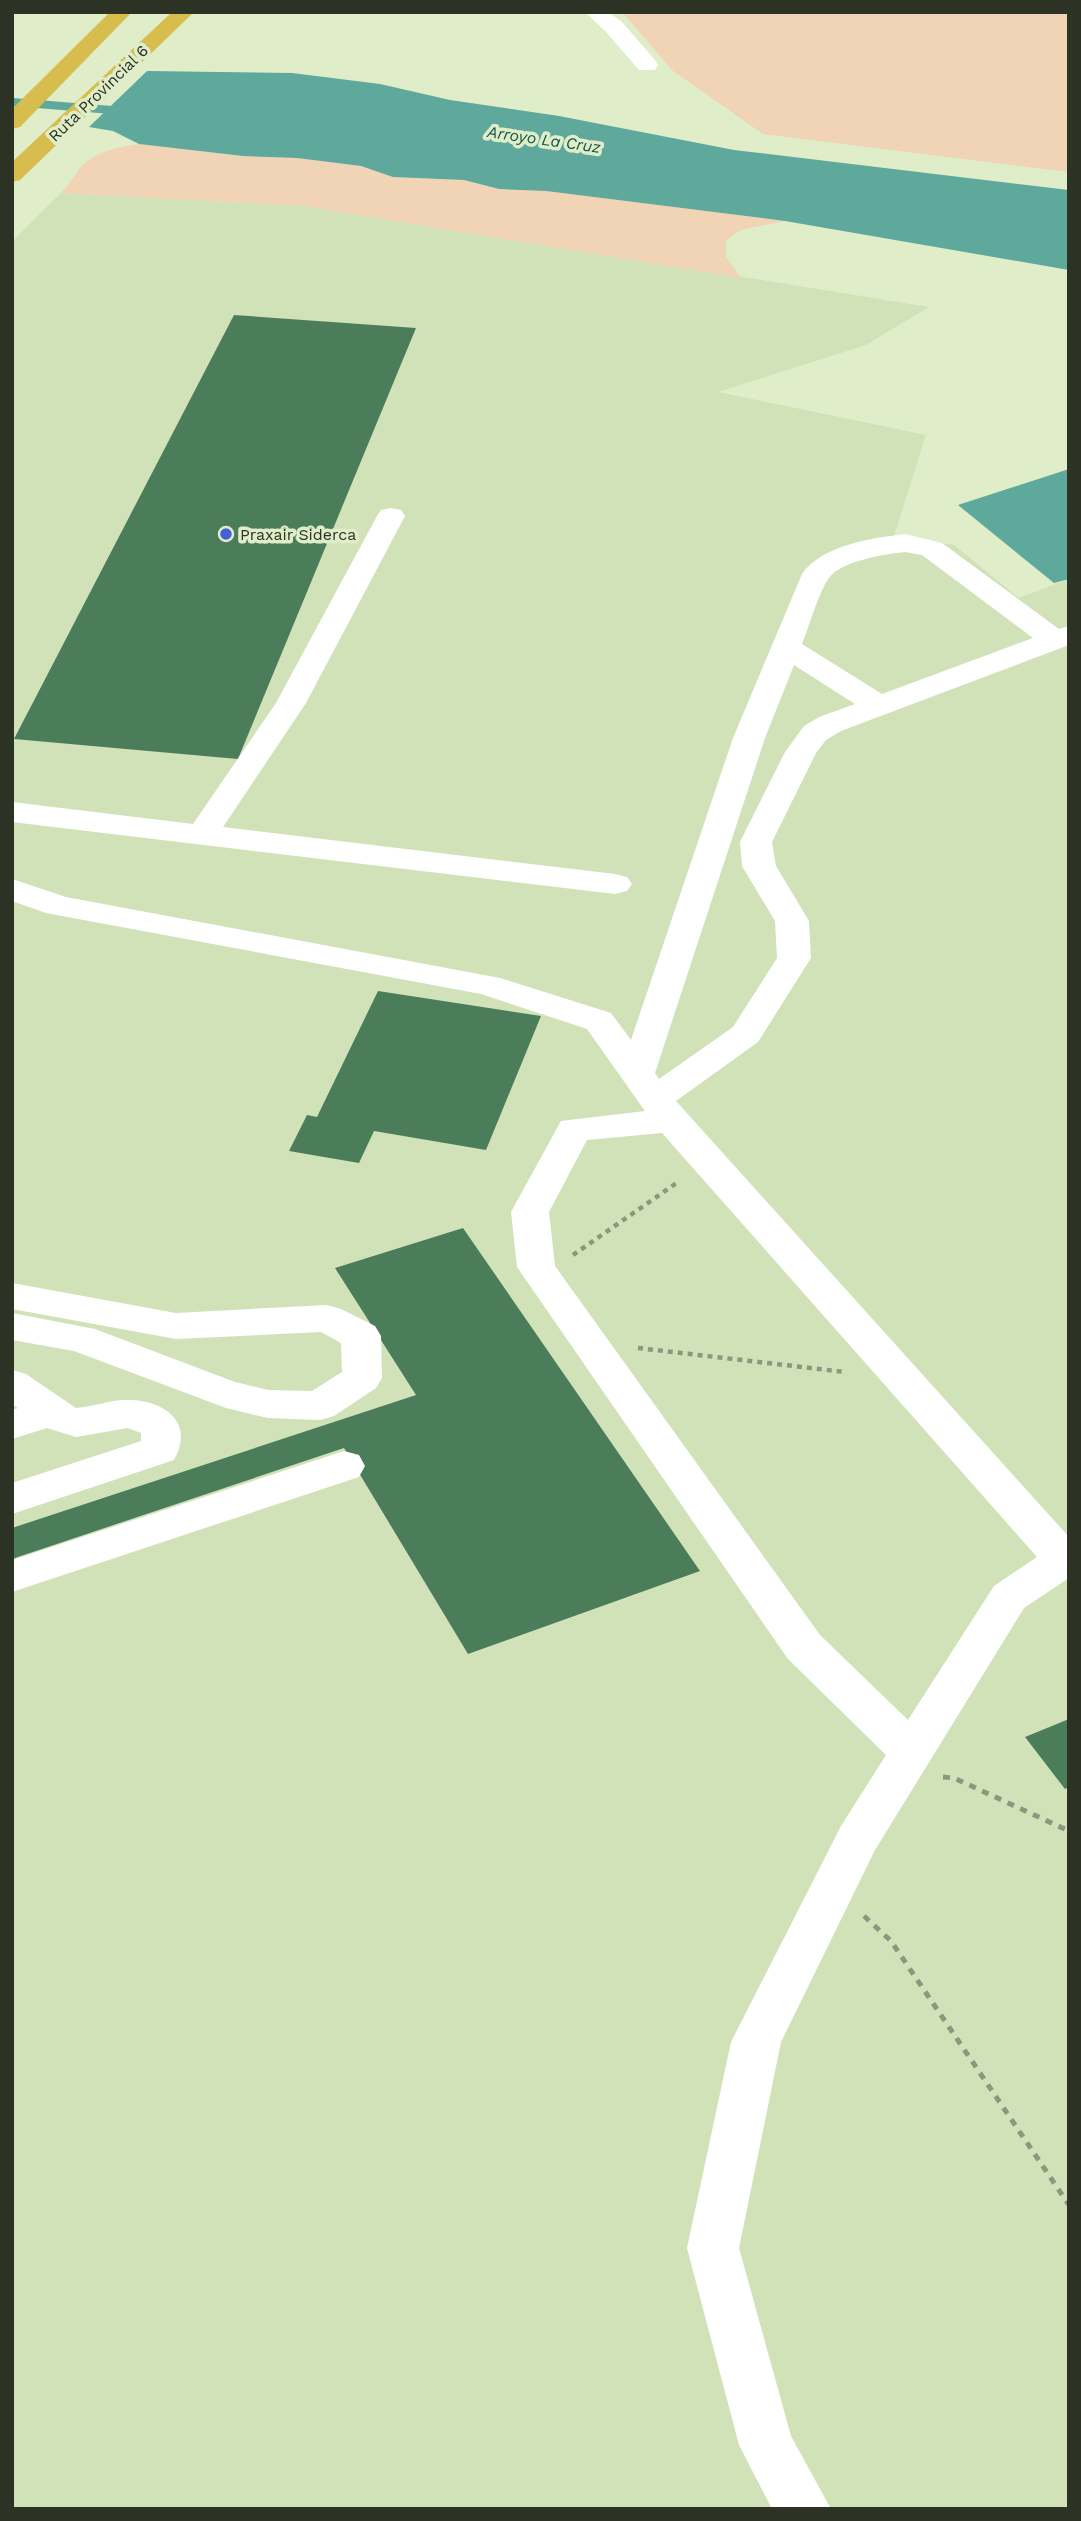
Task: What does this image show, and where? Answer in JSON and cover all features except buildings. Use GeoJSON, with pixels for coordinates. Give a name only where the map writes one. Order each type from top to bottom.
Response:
{"type":"FeatureCollection","features":[{"type":"Feature","properties":{"kind":"highway"},"geometry":{"type":"LineString","coordinates":[[12,122],[122,12]]}},
{"type":"Feature","properties":{"kind":"highway","name":"Ruta Provincial 6"},"geometry":{"type":"LineString","coordinates":[[12,175],[184,12]]}},
{"type":"Feature","properties":{"kind":"highway"},"geometry":{"type":"LineString","coordinates":[[132,60],[194,12]]}},
{"type":"Feature","properties":{"kind":"lane"},"geometry":{"type":"LineString","coordinates":[[595,12],[614,27],[647,65]]}},
{"type":"Feature","properties":{"kind":"lane"},"geometry":{"type":"LineString","coordinates":[[202,835],[290,703],[391,516]]}},
{"type":"Feature","properties":{"kind":"lane"},"geometry":{"type":"LineString","coordinates":[[654,1098],[749,738],[816,574],[831,562],[878,545],[905,543],[932,549],[1062,638]]}},
{"type":"Feature","properties":{"kind":"lane"},"geometry":{"type":"LineString","coordinates":[[904,1762],[804,1647],[542,1276],[536,1267],[530,1212],[574,1129],[654,1098],[746,1034],[794,958],[792,921],[759,866],[756,842],[801,752],[814,733],[830,724],[1062,638]]}},
{"type":"Feature","properties":{"kind":"lane"},"geometry":{"type":"LineString","coordinates":[[786,647],[879,706]]}},
{"type":"Feature","properties":{"kind":"lane"},"geometry":{"type":"LineString","coordinates":[[12,812],[615,884]]}},
{"type":"Feature","properties":{"kind":"lane"},"geometry":{"type":"LineString","coordinates":[[12,889],[58,906],[488,985],[599,1021],[654,1098],[708,1162],[1066,1559],[1009,1597],[857,1839],[757,2042],[713,2248],[766,2445],[803,2509]]}},
{"type":"Feature","properties":{"kind":"lane"},"geometry":{"type":"LineString","coordinates":[[12,1296],[176,1326],[327,1318],[361,1336],[362,1378],[320,1406],[268,1404],[226,1394],[145,1361],[81,1339],[12,1326]]}},
{"type":"Feature","properties":{"kind":"lane"},"geometry":{"type":"LineString","coordinates":[[138,1415],[145,1361]]}},
{"type":"Feature","properties":{"kind":"lane"},"geometry":{"type":"LineString","coordinates":[[12,1384],[55,1412],[62,1420],[79,1423],[120,1415],[138,1415],[226,1394]]}},
{"type":"Feature","properties":{"kind":"lane"},"geometry":{"type":"LineString","coordinates":[[12,1425],[55,1412]]}},
{"type":"Feature","properties":{"kind":"lane"},"geometry":{"type":"LineString","coordinates":[[12,1499],[159,1450],[163,1437],[158,1424],[138,1415]]}},
{"type":"Feature","properties":{"kind":"lane"},"geometry":{"type":"LineString","coordinates":[[12,1576],[344,1466]]}},
{"type":"Feature","properties":{"kind":"path"},"geometry":{"type":"LineString","coordinates":[[542,1276],[708,1162]]}},
{"type":"Feature","properties":{"kind":"path"},"geometry":{"type":"LineString","coordinates":[[589,1342],[902,1379]]}},
{"type":"Feature","properties":{"kind":"path"},"geometry":{"type":"LineString","coordinates":[[904,1762],[954,1778],[1069,1830]]}},
{"type":"Feature","properties":{"kind":"path"},"geometry":{"type":"LineString","coordinates":[[832,1887],[891,1941],[1069,2205]]}},
{"type":"Feature","properties":{"kind":"shaded area"},"geometry":{"type":"Polygon","coordinates":[[[622,12],[1069,12],[1069,172],[763,134],[673,71],[622,12]]]}},
{"type":"Feature","properties":{"kind":"shaded area"},"geometry":{"type":"Polygon","coordinates":[[[139,144],[243,156],[297,158],[361,166],[393,177],[464,180],[499,189],[546,191],[785,221],[740,230],[726,241],[726,257],[741,278],[304,206],[61,193],[90,159],[114,149],[139,144]]]}},
{"type":"Feature","properties":{"kind":"shaded area"},"geometry":{"type":"Polygon","coordinates":[[[61,193],[304,206],[929,307],[866,345],[718,392],[926,435],[894,536],[954,545],[1019,598],[1069,579],[1069,2509],[12,2509],[12,242],[61,193]]]}},
{"type":"Feature","properties":{"kind":"water"},"geometry":{"type":"Polygon","coordinates":[[[147,71],[292,73],[380,84],[450,100],[559,116],[734,150],[1069,190],[1069,270],[785,221],[546,191],[499,189],[464,180],[393,177],[361,166],[297,158],[243,156],[139,144],[113,131],[89,127],[147,71]]]}},
{"type":"Feature","properties":{"kind":"water"},"geometry":{"type":"Polygon","coordinates":[[[1069,469],[1069,579],[1054,583],[958,505],[1069,469]]]}},
{"type":"Feature","properties":{"kind":"waterway","name":"Arroyo La Cruz"},"geometry":{"type":"LineString","coordinates":[[12,102],[124,111]]}},
{"type":"Feature","properties":{"kind":"place","name":"Praxair Siderca"},"geometry":{"type":"Point","coordinates":[226,534]}}]}
